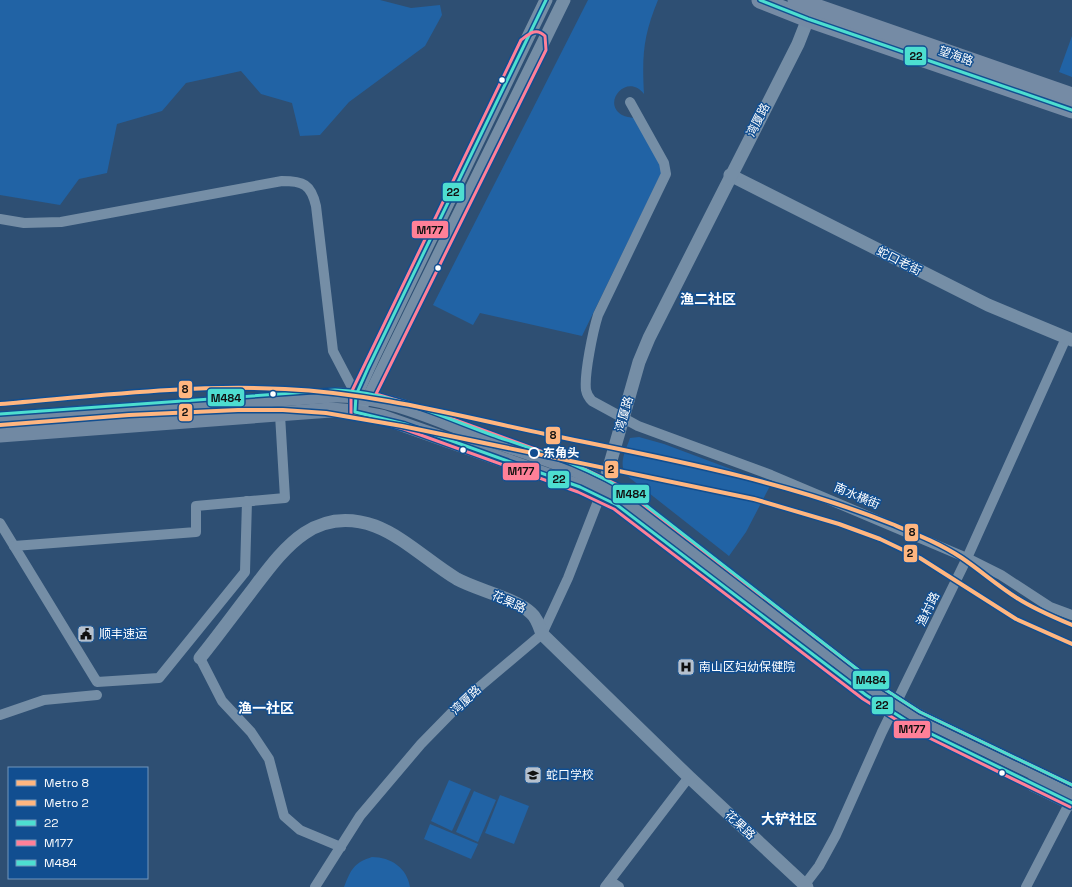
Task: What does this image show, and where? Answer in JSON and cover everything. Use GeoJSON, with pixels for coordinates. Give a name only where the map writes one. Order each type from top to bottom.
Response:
{"type":"FeatureCollection","features":[{"type":"Feature","properties":{"kind":"main road","name":"望海路"},"geometry":{"type":"LineString","coordinates":[[760,0],[811,8],[1072,96]]}},
{"type":"Feature","properties":{"kind":"main road","name":"望海路"},"geometry":{"type":"LineString","coordinates":[[796,0],[811,8],[1072,110]]}},
{"type":"Feature","properties":{"kind":"main road"},"geometry":{"type":"LineString","coordinates":[[0,419],[308,396],[362,396],[410,410],[576,471],[602,490]]}},
{"type":"Feature","properties":{"kind":"main road"},"geometry":{"type":"LineString","coordinates":[[0,435],[331,410],[355,412],[405,424],[602,490],[631,500],[872,687],[894,707],[918,716],[1071,798]]}},
{"type":"Feature","properties":{"kind":"street"},"geometry":{"type":"LineString","coordinates":[[355,412],[524,44],[546,0]]}},
{"type":"Feature","properties":{"kind":"street"},"geometry":{"type":"LineString","coordinates":[[362,396],[541,48],[564,0]]}},
{"type":"Feature","properties":{"kind":"street","name":"湾厦路"},"geometry":{"type":"LineString","coordinates":[[315,887],[360,816],[421,744],[465,699],[542,634],[568,578],[602,490],[622,419],[648,338],[798,44],[811,8]]}},
{"type":"Feature","properties":{"kind":"street"},"geometry":{"type":"LineString","coordinates":[[524,44],[535,36],[540,38],[541,48]]}},
{"type":"Feature","properties":{"kind":"street","name":"南水横街"},"geometry":{"type":"LineString","coordinates":[[630,102],[664,163],[666,174],[598,315],[593,333],[586,382],[588,396],[592,401],[622,419],[771,474],[967,558],[1001,575],[1050,606],[1072,615]]}},
{"type":"Feature","properties":{"kind":"street","name":"蛇口老街"},"geometry":{"type":"LineString","coordinates":[[730,175],[988,305],[1069,339]]}},
{"type":"Feature","properties":{"kind":"street"},"geometry":{"type":"LineString","coordinates":[[0,219],[24,223],[61,222],[282,181],[302,183],[310,188],[316,206],[333,351],[362,396]]}},
{"type":"Feature","properties":{"kind":"street","name":"渔村路"},"geometry":{"type":"LineString","coordinates":[[805,886],[819,866],[836,835],[894,707],[967,558],[1069,339]]}},
{"type":"Feature","properties":{"kind":"street"},"geometry":{"type":"LineString","coordinates":[[14,546],[196,532],[196,506],[285,498],[280,414]]}},
{"type":"Feature","properties":{"kind":"street"},"geometry":{"type":"LineString","coordinates":[[0,523],[97,682],[159,678],[245,572],[247,501]]}},
{"type":"Feature","properties":{"kind":"street","name":"花果路"},"geometry":{"type":"LineString","coordinates":[[200,658],[274,561],[292,541],[314,528],[339,522],[365,523],[385,531],[472,587],[522,606],[537,620],[542,634],[689,777],[805,886]]}},
{"type":"Feature","properties":{"kind":"street"},"geometry":{"type":"LineString","coordinates":[[200,658],[222,701],[251,732],[268,758],[284,816],[300,830],[341,847]]}},
{"type":"Feature","properties":{"kind":"street"},"geometry":{"type":"LineString","coordinates":[[0,716],[44,700],[97,694]]}},
{"type":"Feature","properties":{"kind":"street"},"geometry":{"type":"LineString","coordinates":[[619,887],[608,884],[689,777]]}},
{"type":"Feature","properties":{"kind":"street"},"geometry":{"type":"LineString","coordinates":[[1026,887],[1071,798]]}},
{"type":"Feature","properties":{"kind":"shaded area"},"geometry":{"type":"Polygon","coordinates":[[[0,0],[380,0],[411,8],[440,5],[442,15],[425,46],[349,102],[320,135],[300,136],[292,103],[261,94],[241,71],[186,83],[162,111],[117,124],[107,173],[79,179],[60,205],[0,195],[0,0]]]}},
{"type":"Feature","properties":{"kind":"shaded area"},"geometry":{"type":"Polygon","coordinates":[[[588,0],[658,0],[646,36],[643,68],[644,94],[637,88],[630,86],[624,88],[615,97],[614,104],[616,110],[622,115],[634,118],[661,166],[661,174],[582,336],[480,313],[473,325],[433,305],[588,0]]]}},
{"type":"Feature","properties":{"kind":"shaded area"},"geometry":{"type":"Polygon","coordinates":[[[1072,36],[1072,77],[1059,72],[1072,36]]]}},
{"type":"Feature","properties":{"kind":"shaded area"},"geometry":{"type":"Polygon","coordinates":[[[639,437],[664,444],[771,484],[746,532],[729,556],[626,475],[623,466],[625,452],[630,438],[639,437]]]}},
{"type":"Feature","properties":{"kind":"shaded area"},"geometry":{"type":"Polygon","coordinates":[[[449,780],[471,789],[452,831],[431,821],[449,780]]]}},
{"type":"Feature","properties":{"kind":"shaded area"},"geometry":{"type":"Polygon","coordinates":[[[474,791],[496,800],[478,842],[456,832],[474,791]]]}},
{"type":"Feature","properties":{"kind":"shaded area"},"geometry":{"type":"Polygon","coordinates":[[[500,795],[529,806],[514,844],[485,833],[500,795]]]}},
{"type":"Feature","properties":{"kind":"shaded area"},"geometry":{"type":"Polygon","coordinates":[[[430,824],[478,844],[471,859],[424,839],[430,824]]]}},
{"type":"Feature","properties":{"kind":"shaded area"},"geometry":{"type":"Polygon","coordinates":[[[372,857],[392,861],[402,869],[410,887],[344,887],[354,868],[361,862],[372,857]]]}},
{"type":"Feature","properties":{"kind":"metro line","name":"8"},"geometry":{"type":"LineString","coordinates":[[0,404],[178,389],[249,388],[318,391],[416,406],[720,471],[807,494],[850,508],[946,548],[1023,602],[1072,625]]}},
{"type":"Feature","properties":{"kind":"metro line","name":"2"},"geometry":{"type":"LineString","coordinates":[[0,425],[129,415],[238,410],[283,410],[326,413],[402,426],[754,499],[839,524],[880,539],[920,558],[1016,619],[1072,644]]}},
{"type":"Feature","properties":{"kind":"transit line","name":"22"},"geometry":{"type":"LineString","coordinates":[[546,0],[368,368],[356,395],[355,412],[405,424],[580,487],[617,505],[866,695],[913,725],[1072,803]]}},
{"type":"Feature","properties":{"kind":"transit line","name":"22"},"geometry":{"type":"LineString","coordinates":[[760,0],[808,19],[1072,110]]}},
{"type":"Feature","properties":{"kind":"transit line","name":"M177"},"geometry":{"type":"LineString","coordinates":[[1070,807],[911,729],[863,699],[614,509],[578,492],[404,429],[351,415],[351,393],[521,40],[533,32],[542,33],[545,36],[546,50],[376,394],[420,407],[568,461],[618,485],[875,683],[920,712],[1072,785]]}},
{"type":"Feature","properties":{"kind":"transit line","name":"M484"},"geometry":{"type":"LineString","coordinates":[[0,414],[335,390],[376,395],[415,406],[583,468],[617,486],[634,496],[875,683],[920,712],[1072,785]]}},
{"type":"Feature","properties":{"kind":"place","name":"东角头"},"geometry":{"type":"Point","coordinates":[534,453]}},
{"type":"Feature","properties":{"kind":"place","name":"顺丰速运"},"geometry":{"type":"Point","coordinates":[86,634]}},
{"type":"Feature","properties":{"kind":"place","name":"南山区妇幼保健院"},"geometry":{"type":"Point","coordinates":[686,667]}},
{"type":"Feature","properties":{"kind":"place","name":"蛇口学校"},"geometry":{"type":"Point","coordinates":[533,775]}},
{"type":"Feature","properties":{"kind":"district","name":"渔二社区"},"geometry":{"type":"Point","coordinates":[708,299]}},
{"type":"Feature","properties":{"kind":"district","name":"渔一社区"},"geometry":{"type":"Point","coordinates":[266,708]}},
{"type":"Feature","properties":{"kind":"district","name":"大铲社区"},"geometry":{"type":"Point","coordinates":[789,819]}}]}
